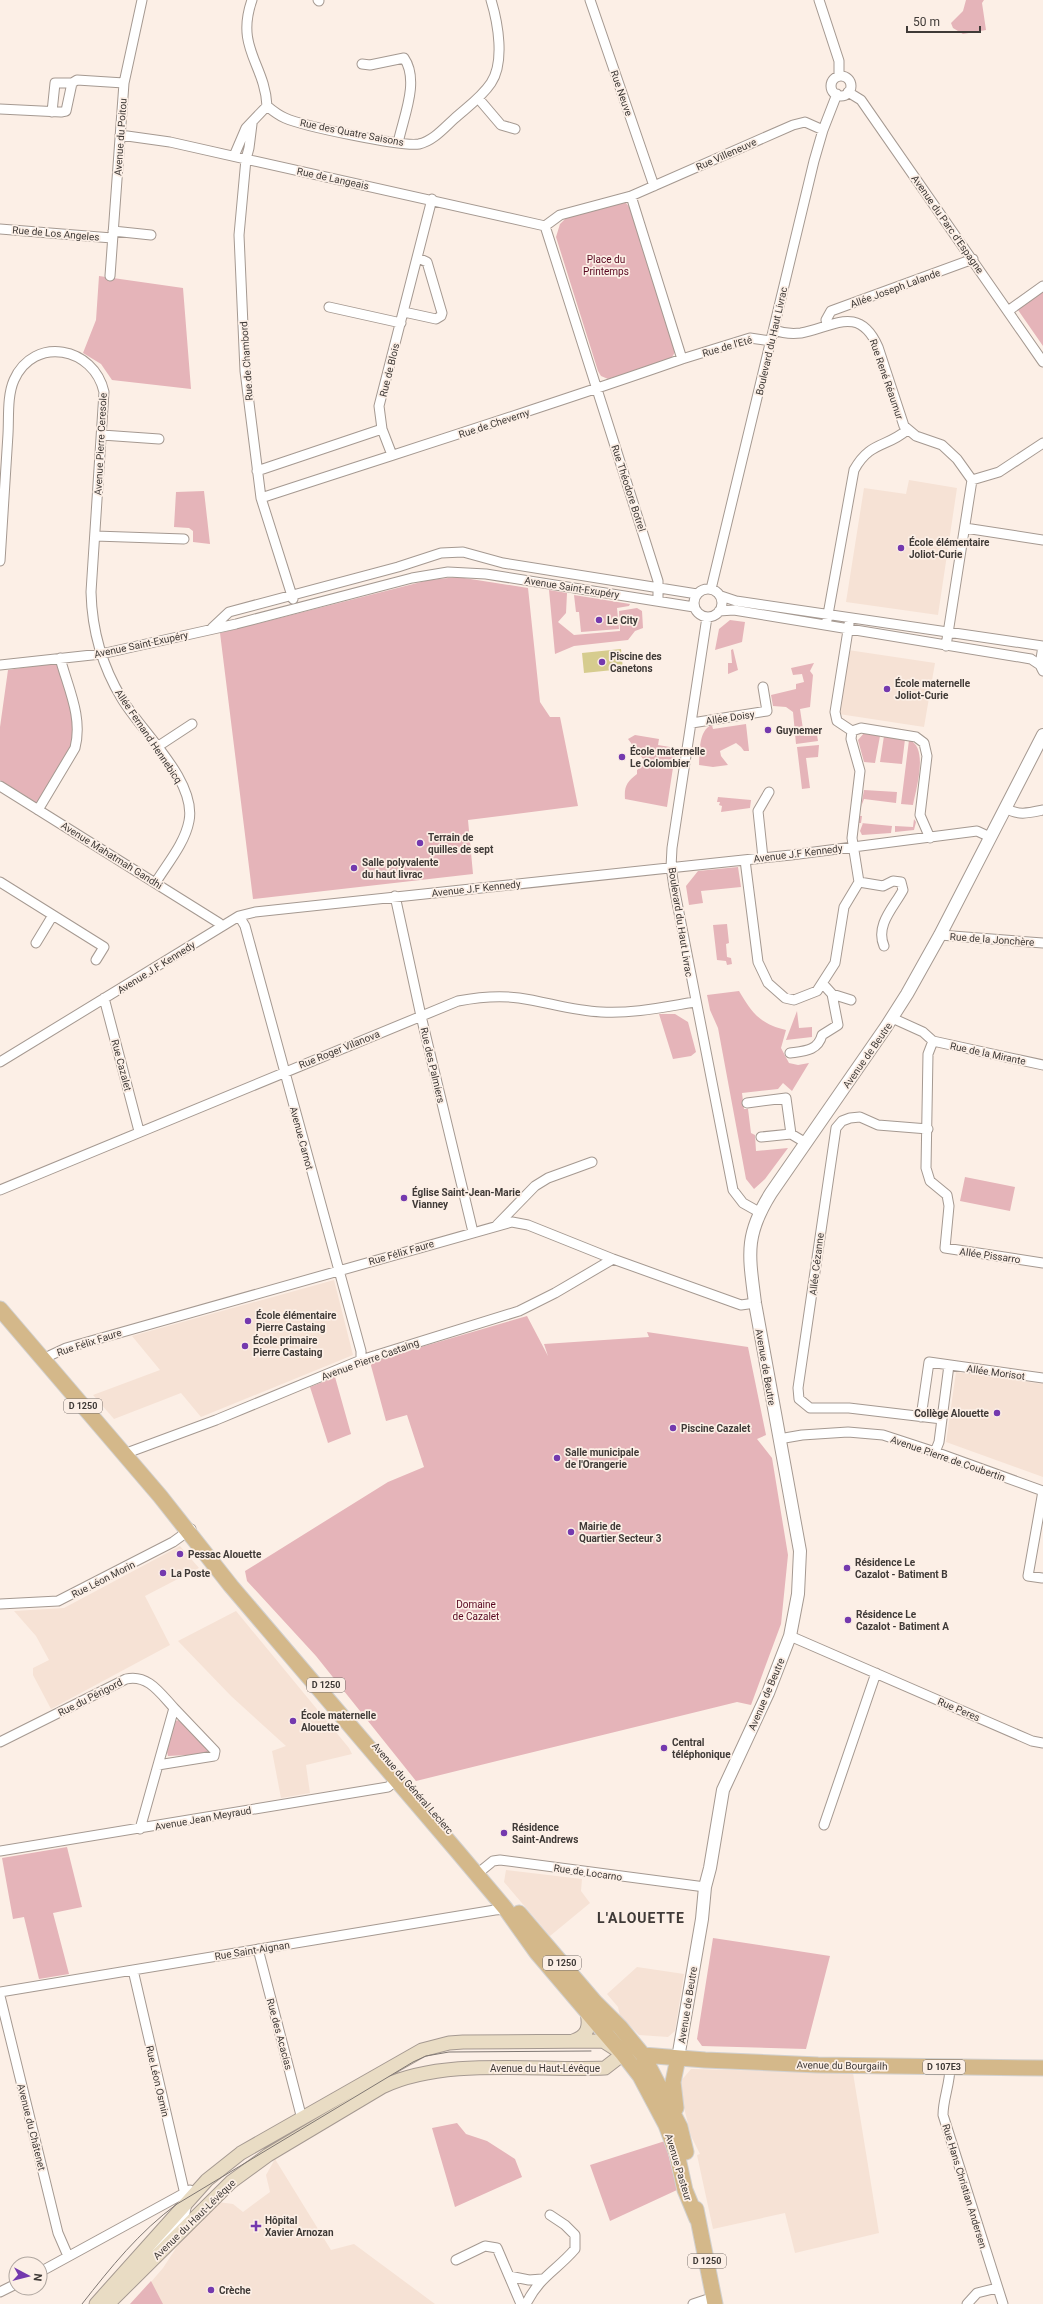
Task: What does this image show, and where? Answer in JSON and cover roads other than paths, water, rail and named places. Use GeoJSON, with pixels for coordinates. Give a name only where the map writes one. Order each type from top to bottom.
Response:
{"type":"FeatureCollection","features":[{"type":"Feature","properties":{"kind":"main road","name":"Avenue du Général Leclerc"},"geometry":{"type":"LineString","coordinates":[[0,1309],[190,1530],[519,1919],[537,1953],[623,2054]]}},
{"type":"Feature","properties":{"kind":"main road","name":"Avenue du Général Leclerc"},"geometry":{"type":"LineString","coordinates":[[479,1872],[505,1908],[519,1919]]}},
{"type":"Feature","properties":{"kind":"main road"},"geometry":{"type":"LineString","coordinates":[[519,1919],[542,1949],[609,2026],[643,2055]]}},
{"type":"Feature","properties":{"kind":"main road"},"geometry":{"type":"LineString","coordinates":[[569,2042],[584,2036],[587,2033],[589,2027],[587,2012]]}},
{"type":"Feature","properties":{"kind":"main road","name":"Avenue du Haut-Lévêque"},"geometry":{"type":"LineString","coordinates":[[96,2304],[186,2198],[237,2156],[410,2056],[437,2046],[463,2042],[602,2041],[623,2054],[605,2068],[441,2070],[416,2074],[391,2082],[346,2107],[245,2172],[212,2200],[108,2304]]}},
{"type":"Feature","properties":{"kind":"main road"},"geometry":{"type":"LineString","coordinates":[[623,2054],[643,2055]]}},
{"type":"Feature","properties":{"kind":"main road"},"geometry":{"type":"LineString","coordinates":[[623,2054],[640,2066],[663,2104],[680,2127]]}},
{"type":"Feature","properties":{"kind":"main road","name":"Avenue Pasteur"},"geometry":{"type":"LineString","coordinates":[[623,2054],[640,2076],[666,2125],[675,2147],[685,2190],[697,2219]]}},
{"type":"Feature","properties":{"kind":"main road","name":"D 107E3"},"geometry":{"type":"LineString","coordinates":[[643,2055],[678,2058]]}},
{"type":"Feature","properties":{"kind":"main road","name":"Avenue Pasteur"},"geometry":{"type":"LineString","coordinates":[[643,2055],[680,2127],[694,2188],[697,2219],[715,2301]]}},
{"type":"Feature","properties":{"kind":"main road"},"geometry":{"type":"LineString","coordinates":[[678,2058],[673,2082],[680,2127]]}},
{"type":"Feature","properties":{"kind":"main road","name":"Avenue du Bourgailh"},"geometry":{"type":"LineString","coordinates":[[678,2058],[792,2064],[1007,2069],[1034,2066],[1043,2068]]}},
{"type":"Feature","properties":{"kind":"main road","name":"Avenue du Bourgailh"},"geometry":{"type":"LineString","coordinates":[[1007,2069],[1043,2077]]}},
{"type":"Feature","properties":{"kind":"street","name":"Avenue du Poitou"},"geometry":{"type":"LineString","coordinates":[[110,276],[124,83],[142,0]]}},
{"type":"Feature","properties":{"kind":"street"},"geometry":{"type":"LineString","coordinates":[[234,156],[246,128],[252,124],[267,106],[267,94],[249,48],[245,29],[252,0]]}},
{"type":"Feature","properties":{"kind":"street","name":"Rue des Quatre Saisons"},"geometry":{"type":"LineString","coordinates":[[267,106],[286,118],[398,143],[419,144],[430,140],[478,98],[491,83],[498,58],[498,46],[491,0]]}},
{"type":"Feature","properties":{"kind":"street","name":"Rue Neuve"},"geometry":{"type":"LineString","coordinates":[[590,0],[654,186]]}},
{"type":"Feature","properties":{"kind":"street"},"geometry":{"type":"LineString","coordinates":[[818,0],[839,61],[840,76]]}},
{"type":"Feature","properties":{"kind":"street"},"geometry":{"type":"LineString","coordinates":[[362,64],[370,65],[404,58],[408,65],[411,76],[410,89],[398,143]]}},
{"type":"Feature","properties":{"kind":"street"},"geometry":{"type":"LineString","coordinates":[[840,76],[846,77],[850,82],[848,92],[844,95],[837,94],[831,88],[831,83],[834,78],[840,76]]}},
{"type":"Feature","properties":{"kind":"street"},"geometry":{"type":"LineString","coordinates":[[52,112],[55,83],[72,83],[76,80],[124,83]]}},
{"type":"Feature","properties":{"kind":"street"},"geometry":{"type":"LineString","coordinates":[[0,109],[52,112],[66,111],[72,83]]}},
{"type":"Feature","properties":{"kind":"street","name":"Avenue du Parc d'Espagne"},"geometry":{"type":"LineString","coordinates":[[848,92],[861,100],[973,259],[1043,362]]}},
{"type":"Feature","properties":{"kind":"street","name":"Boulevard du Haut Livrac"},"geometry":{"type":"LineString","coordinates":[[712,589],[823,130],[837,94]]}},
{"type":"Feature","properties":{"kind":"street"},"geometry":{"type":"LineString","coordinates":[[478,98],[501,125],[515,129]]}},
{"type":"Feature","properties":{"kind":"street","name":"Rue Villeneuve"},"geometry":{"type":"LineString","coordinates":[[631,196],[792,125],[805,122],[823,130]]}},
{"type":"Feature","properties":{"kind":"street","name":"Rue de Chambord"},"geometry":{"type":"LineString","coordinates":[[252,124],[250,148],[246,159],[239,235],[245,371],[261,498],[291,595]]}},
{"type":"Feature","properties":{"kind":"street","name":"Rue de Langeais"},"geometry":{"type":"LineString","coordinates":[[120,135],[170,142],[432,199],[545,226]]}},
{"type":"Feature","properties":{"kind":"street"},"geometry":{"type":"LineString","coordinates":[[631,196],[682,359],[597,389],[545,226],[560,215],[631,196]]}},
{"type":"Feature","properties":{"kind":"street","name":"Rue de Blois"},"geometry":{"type":"LineString","coordinates":[[382,429],[379,406],[432,199]]}},
{"type":"Feature","properties":{"kind":"street","name":"Rue de Los Angeles"},"geometry":{"type":"LineString","coordinates":[[0,229],[151,235]]}},
{"type":"Feature","properties":{"kind":"street"},"geometry":{"type":"LineString","coordinates":[[404,312],[436,319],[441,316],[442,313],[427,262],[418,258]]}},
{"type":"Feature","properties":{"kind":"street","name":"Allée Joseph Lalande"},"geometry":{"type":"LineString","coordinates":[[827,324],[826,320],[831,311],[973,259]]}},
{"type":"Feature","properties":{"kind":"street"},"geometry":{"type":"LineString","coordinates":[[1008,311],[1043,286]]}},
{"type":"Feature","properties":{"kind":"street"},"geometry":{"type":"LineString","coordinates":[[329,307],[401,323]]}},
{"type":"Feature","properties":{"kind":"street","name":"Rue René Réaumur"},"geometry":{"type":"LineString","coordinates":[[774,330],[801,333],[841,321],[854,322],[864,328],[874,338],[902,423],[907,430]]}},
{"type":"Feature","properties":{"kind":"street","name":"Rue de l'Eté"},"geometry":{"type":"LineString","coordinates":[[682,359],[750,338],[771,341]]}},
{"type":"Feature","properties":{"kind":"street","name":"Avenue Pierre Ceresole"},"geometry":{"type":"LineString","coordinates":[[0,561],[11,394],[14,381],[20,370],[29,361],[41,355],[54,352],[71,353],[81,358],[94,369],[103,385],[104,392],[91,606],[92,620],[101,654]]}},
{"type":"Feature","properties":{"kind":"street","name":"Rue de Cheverny"},"geometry":{"type":"LineString","coordinates":[[261,498],[597,389]]}},
{"type":"Feature","properties":{"kind":"street","name":"Rue Théodore Botrel"},"geometry":{"type":"LineString","coordinates":[[597,389],[660,587]]}},
{"type":"Feature","properties":{"kind":"street"},"geometry":{"type":"LineString","coordinates":[[257,471],[382,429],[392,455]]}},
{"type":"Feature","properties":{"kind":"street"},"geometry":{"type":"LineString","coordinates":[[826,627],[854,470],[865,453],[873,447],[907,430],[916,436],[942,445],[957,458],[972,480],[946,646]]}},
{"type":"Feature","properties":{"kind":"street"},"geometry":{"type":"LineString","coordinates":[[102,435],[159,439]]}},
{"type":"Feature","properties":{"kind":"street"},"geometry":{"type":"LineString","coordinates":[[972,480],[999,472],[1043,443]]}},
{"type":"Feature","properties":{"kind":"street"},"geometry":{"type":"LineString","coordinates":[[965,528],[1043,540]]}},
{"type":"Feature","properties":{"kind":"street"},"geometry":{"type":"LineString","coordinates":[[95,536],[184,539]]}},
{"type":"Feature","properties":{"kind":"street","name":"Avenue Saint-Exupéry"},"geometry":{"type":"LineString","coordinates":[[211,628],[229,612],[408,564],[423,558],[450,552],[462,552],[489,560],[697,594]]}},
{"type":"Feature","properties":{"kind":"street"},"geometry":{"type":"LineString","coordinates":[[486,574],[489,560]]}},
{"type":"Feature","properties":{"kind":"street"},"geometry":{"type":"LineString","coordinates":[[408,564],[412,578]]}},
{"type":"Feature","properties":{"kind":"street","name":"Avenue Saint-Exupéry"},"geometry":{"type":"LineString","coordinates":[[0,665],[101,654],[295,608],[412,578],[448,572],[486,574],[694,608]]}},
{"type":"Feature","properties":{"kind":"street"},"geometry":{"type":"LineString","coordinates":[[658,601],[660,587]]}},
{"type":"Feature","properties":{"kind":"street"},"geometry":{"type":"LineString","coordinates":[[721,596],[722,606],[720,611],[714,616],[707,617],[699,614],[694,608],[694,598],[697,594],[703,589],[712,589],[721,596],[736,601],[1043,646],[1042,668]]}},
{"type":"Feature","properties":{"kind":"street"},"geometry":{"type":"LineString","coordinates":[[291,595],[295,608]]}},
{"type":"Feature","properties":{"kind":"street"},"geometry":{"type":"LineString","coordinates":[[720,611],[734,610],[826,627],[1031,659],[1042,668]]}},
{"type":"Feature","properties":{"kind":"street","name":"Boulevard du Haut Livrac"},"geometry":{"type":"LineString","coordinates":[[707,617],[671,867],[695,1002],[733,1190],[743,1203],[759,1212]]}},
{"type":"Feature","properties":{"kind":"street"},"geometry":{"type":"LineString","coordinates":[[850,617],[835,712],[837,721],[852,732]]}},
{"type":"Feature","properties":{"kind":"street","name":"Allée Fernand Hennebicq"},"geometry":{"type":"LineString","coordinates":[[101,654],[122,699],[157,747],[182,786],[187,797],[190,814],[187,827],[156,882]]}},
{"type":"Feature","properties":{"kind":"street"},"geometry":{"type":"LineString","coordinates":[[38,810],[75,748],[78,739],[77,716],[60,658]]}},
{"type":"Feature","properties":{"kind":"street","name":"Allée Doisy"},"geometry":{"type":"LineString","coordinates":[[692,723],[767,712],[762,687]]}},
{"type":"Feature","properties":{"kind":"street"},"geometry":{"type":"LineString","coordinates":[[157,747],[192,724]]}},
{"type":"Feature","properties":{"kind":"street"},"geometry":{"type":"LineString","coordinates":[[852,732],[861,728],[916,738],[924,743],[927,756],[920,815],[930,838]]}},
{"type":"Feature","properties":{"kind":"street"},"geometry":{"type":"LineString","coordinates":[[745,860],[758,962],[768,983],[784,998],[794,1000],[817,991],[823,984],[835,963],[838,953],[840,920],[844,907],[860,882],[852,838],[860,771],[851,739],[852,732]]}},
{"type":"Feature","properties":{"kind":"street","name":"Avenue de Beutre"},"geometry":{"type":"LineString","coordinates":[[678,2058],[702,1918],[705,1887],[710,1868],[723,1790],[768,1693],[790,1636],[798,1594],[800,1551],[755,1303],[749,1250],[751,1236],[759,1212],[892,1018],[940,935],[1043,735]]}},
{"type":"Feature","properties":{"kind":"street","name":"Avenue Mahatmah Gandhi"},"geometry":{"type":"LineString","coordinates":[[0,786],[156,882],[219,923],[221,927]]}},
{"type":"Feature","properties":{"kind":"street"},"geometry":{"type":"LineString","coordinates":[[763,858],[758,810],[769,792]]}},
{"type":"Feature","properties":{"kind":"street"},"geometry":{"type":"LineString","coordinates":[[1006,808],[1012,812],[1024,814],[1043,810]]}},
{"type":"Feature","properties":{"kind":"street","name":"Avenue J.F Kennedy"},"geometry":{"type":"LineString","coordinates":[[0,1062],[239,916],[254,912],[763,858],[977,831],[990,837]]}},
{"type":"Feature","properties":{"kind":"street"},"geometry":{"type":"LineString","coordinates":[[860,882],[883,886],[893,881],[901,882],[903,890],[898,899],[892,905],[882,926],[880,938],[884,946]]}},
{"type":"Feature","properties":{"kind":"street"},"geometry":{"type":"LineString","coordinates":[[0,882],[104,947],[96,960]]}},
{"type":"Feature","properties":{"kind":"street","name":"Rue des Palmiers"},"geometry":{"type":"LineString","coordinates":[[395,896],[421,1016],[473,1232]]}},
{"type":"Feature","properties":{"kind":"street"},"geometry":{"type":"LineString","coordinates":[[36,943],[53,915]]}},
{"type":"Feature","properties":{"kind":"street","name":"Avenue Carnot"},"geometry":{"type":"LineString","coordinates":[[239,916],[245,926],[360,1351],[361,1360]]}},
{"type":"Feature","properties":{"kind":"street","name":"Rue de la Jonchère"},"geometry":{"type":"LineString","coordinates":[[940,935],[1043,943]]}},
{"type":"Feature","properties":{"kind":"street"},"geometry":{"type":"LineString","coordinates":[[823,984],[832,994],[851,1000]]}},
{"type":"Feature","properties":{"kind":"street"},"geometry":{"type":"LineString","coordinates":[[790,1053],[812,1050],[820,1043],[822,1035],[838,1025],[832,994]]}},
{"type":"Feature","properties":{"kind":"street","name":"Rue Roger Vilanova"},"geometry":{"type":"LineString","coordinates":[[0,1190],[284,1071],[458,1001],[494,996],[520,998],[563,1008],[600,1012],[626,1012],[695,1002]]}},
{"type":"Feature","properties":{"kind":"street","name":"Rue Cazalet"},"geometry":{"type":"LineString","coordinates":[[104,998],[140,1131]]}},
{"type":"Feature","properties":{"kind":"street","name":"Rue de la Mirante"},"geometry":{"type":"LineString","coordinates":[[892,1018],[923,1032],[933,1041],[1043,1065]]}},
{"type":"Feature","properties":{"kind":"street"},"geometry":{"type":"LineString","coordinates":[[928,1129],[928,1054],[933,1041]]}},
{"type":"Feature","properties":{"kind":"street"},"geometry":{"type":"LineString","coordinates":[[748,1103],[786,1098],[791,1134]]}},
{"type":"Feature","properties":{"kind":"street","name":"Allée Cézanne"},"geometry":{"type":"LineString","coordinates":[[922,1417],[849,1408],[810,1408],[799,1399],[798,1388],[836,1128],[846,1120],[860,1117],[878,1125],[928,1129]]}},
{"type":"Feature","properties":{"kind":"street","name":"Allée Pissarro"},"geometry":{"type":"LineString","coordinates":[[928,1129],[926,1168],[930,1181],[947,1195],[949,1206],[945,1248],[1043,1263]]}},
{"type":"Feature","properties":{"kind":"street"},"geometry":{"type":"LineString","coordinates":[[761,1138],[791,1134],[806,1143]]}},
{"type":"Feature","properties":{"kind":"street"},"geometry":{"type":"LineString","coordinates":[[496,1226],[536,1186],[548,1178],[592,1162]]}},
{"type":"Feature","properties":{"kind":"street","name":"Rue Félix Faure"},"geometry":{"type":"LineString","coordinates":[[44,1361],[51,1355],[66,1348],[512,1222],[528,1225],[613,1259],[742,1305],[755,1303]]}},
{"type":"Feature","properties":{"kind":"street","name":"Avenue Pierre Castaing"},"geometry":{"type":"LineString","coordinates":[[124,1454],[216,1420],[361,1360],[519,1311],[556,1293],[613,1259]]}},
{"type":"Feature","properties":{"kind":"street","name":"Allée Morisot"},"geometry":{"type":"LineString","coordinates":[[922,1417],[930,1362],[1043,1378]]}},
{"type":"Feature","properties":{"kind":"street"},"geometry":{"type":"LineString","coordinates":[[935,1452],[942,1419],[949,1365]]}},
{"type":"Feature","properties":{"kind":"street"},"geometry":{"type":"LineString","coordinates":[[922,1417],[942,1419]]}},
{"type":"Feature","properties":{"kind":"street","name":"Avenue Pierre de Coubertin"},"geometry":{"type":"LineString","coordinates":[[779,1439],[802,1435],[848,1432],[882,1435],[935,1452],[1043,1491]]}},
{"type":"Feature","properties":{"kind":"street"},"geometry":{"type":"LineString","coordinates":[[1042,1578],[1028,1576],[1043,1491]]}},
{"type":"Feature","properties":{"kind":"street","name":"Rue Léon Morin"},"geometry":{"type":"LineString","coordinates":[[2,1602],[58,1601],[174,1542],[190,1530]]}},
{"type":"Feature","properties":{"kind":"street","name":"Rue Peres"},"geometry":{"type":"LineString","coordinates":[[790,1636],[1032,1741],[1043,1743]]}},
{"type":"Feature","properties":{"kind":"street"},"geometry":{"type":"LineString","coordinates":[[824,1825],[876,1673]]}},
{"type":"Feature","properties":{"kind":"street","name":"Rue du Périgord"},"geometry":{"type":"LineString","coordinates":[[0,1742],[99,1691],[133,1677],[147,1681],[216,1751],[214,1756],[158,1765]]}},
{"type":"Feature","properties":{"kind":"street"},"geometry":{"type":"LineString","coordinates":[[140,1829],[174,1708]]}},
{"type":"Feature","properties":{"kind":"street","name":"Avenue Jean Meyraud"},"geometry":{"type":"LineString","coordinates":[[0,1851],[388,1787],[399,1778]]}},
{"type":"Feature","properties":{"kind":"street","name":"Rue de Locarno"},"geometry":{"type":"LineString","coordinates":[[479,1872],[492,1861],[500,1860],[705,1887]]}},
{"type":"Feature","properties":{"kind":"street","name":"Rue Saint-Aignan"},"geometry":{"type":"LineString","coordinates":[[0,1992],[505,1908]]}},
{"type":"Feature","properties":{"kind":"street","name":"Rue des Acacias"},"geometry":{"type":"LineString","coordinates":[[258,1949],[302,2119]]}},
{"type":"Feature","properties":{"kind":"street","name":"Rue Léon Osmin"},"geometry":{"type":"LineString","coordinates":[[133,1970],[186,2198]]}},
{"type":"Feature","properties":{"kind":"street","name":"Avenue du Châtenet"},"geometry":{"type":"LineString","coordinates":[[0,1996],[58,2233],[68,2256]]}},
{"type":"Feature","properties":{"kind":"street","name":"Rue Hans Christian Andersen"},"geometry":{"type":"LineString","coordinates":[[950,2067],[950,2077],[943,2104],[943,2115],[1003,2304]]}},
{"type":"Feature","properties":{"kind":"street"},"geometry":{"type":"LineString","coordinates":[[146,2265],[158,2246],[185,2213],[186,2198]]}},
{"type":"Feature","properties":{"kind":"street","name":"Avenue du Haut-Lévêque"},"geometry":{"type":"LineString","coordinates":[[48,2267],[129,2224],[186,2198]]}},
{"type":"Feature","properties":{"kind":"street"},"geometry":{"type":"LineString","coordinates":[[526,2304],[542,2279],[564,2263],[575,2249],[574,2235],[565,2225],[550,2215]]}},
{"type":"Feature","properties":{"kind":"street"},"geometry":{"type":"LineString","coordinates":[[456,2260],[471,2251],[485,2246],[492,2246],[500,2253],[521,2304]]}},
{"type":"Feature","properties":{"kind":"street"},"geometry":{"type":"LineString","coordinates":[[509,2276],[530,2280],[542,2279]]}},
{"type":"Feature","properties":{"kind":"street"},"geometry":{"type":"LineString","coordinates":[[967,2304],[977,2293],[997,2288]]}},
{"type":"Feature","properties":{"kind":"street"},"geometry":{"type":"LineString","coordinates":[[693,2304],[715,2301]]}},
{"type":"Feature","properties":{"kind":"tram line"},"geometry":{"type":"LineString","coordinates":[[82,2304],[115,2263],[138,2238],[177,2204],[413,2062],[426,2056],[449,2052],[591,2051]]}},
{"type":"Feature","properties":{"kind":"place","name":"École élémentaire Joliot-Curie"},"geometry":{"type":"Point","coordinates":[901,548]}},
{"type":"Feature","properties":{"kind":"place","name":"Le City"},"geometry":{"type":"Point","coordinates":[599,620]}},
{"type":"Feature","properties":{"kind":"place","name":"Piscine des Canetons"},"geometry":{"type":"Point","coordinates":[602,662]}},
{"type":"Feature","properties":{"kind":"place","name":"École maternelle Joliot-Curie"},"geometry":{"type":"Point","coordinates":[887,689]}},
{"type":"Feature","properties":{"kind":"place","name":"Guynemer"},"geometry":{"type":"Point","coordinates":[768,730]}},
{"type":"Feature","properties":{"kind":"place","name":"École maternelle Le Colombier"},"geometry":{"type":"Point","coordinates":[622,757]}},
{"type":"Feature","properties":{"kind":"place","name":"Terrain de quilles de sept"},"geometry":{"type":"Point","coordinates":[420,843]}},
{"type":"Feature","properties":{"kind":"place","name":"Salle polyvalente du haut livrac"},"geometry":{"type":"Point","coordinates":[354,868]}},
{"type":"Feature","properties":{"kind":"place","name":"Église Saint-Jean-Marie Vianney"},"geometry":{"type":"Point","coordinates":[404,1198]}},
{"type":"Feature","properties":{"kind":"place","name":"École élémentaire Pierre Castaing"},"geometry":{"type":"Point","coordinates":[248,1321]}},
{"type":"Feature","properties":{"kind":"place","name":"École primaire Pierre Castaing"},"geometry":{"type":"Point","coordinates":[245,1346]}},
{"type":"Feature","properties":{"kind":"place","name":"Collège Alouette"},"geometry":{"type":"Point","coordinates":[997,1413]}},
{"type":"Feature","properties":{"kind":"place","name":"Piscine Cazalet"},"geometry":{"type":"Point","coordinates":[673,1428]}},
{"type":"Feature","properties":{"kind":"place","name":"Salle municipale de l'Orangerie"},"geometry":{"type":"Point","coordinates":[557,1458]}},
{"type":"Feature","properties":{"kind":"place","name":"Mairie de Quartier Secteur 3"},"geometry":{"type":"Point","coordinates":[571,1532]}},
{"type":"Feature","properties":{"kind":"place","name":"Pessac Alouette"},"geometry":{"type":"Point","coordinates":[180,1554]}},
{"type":"Feature","properties":{"kind":"place","name":"Résidence Le Cazalot - Batiment B"},"geometry":{"type":"Point","coordinates":[847,1568]}},
{"type":"Feature","properties":{"kind":"place","name":"La Poste"},"geometry":{"type":"Point","coordinates":[163,1573]}},
{"type":"Feature","properties":{"kind":"place","name":"Résidence Le Cazalot - Batiment A"},"geometry":{"type":"Point","coordinates":[848,1620]}},
{"type":"Feature","properties":{"kind":"place","name":"École maternelle Alouette"},"geometry":{"type":"Point","coordinates":[293,1721]}},
{"type":"Feature","properties":{"kind":"place","name":"Central téléphonique"},"geometry":{"type":"Point","coordinates":[664,1748]}},
{"type":"Feature","properties":{"kind":"place","name":"Résidence Saint-Andrews"},"geometry":{"type":"Point","coordinates":[504,1833]}},
{"type":"Feature","properties":{"kind":"place","name":"Hôpital Xavier Arnozan"},"geometry":{"type":"Point","coordinates":[256,2226]}},
{"type":"Feature","properties":{"kind":"place","name":"Crèche"},"geometry":{"type":"Point","coordinates":[211,2290]}},
{"type":"Feature","properties":{"kind":"district","name":"L'ALOUETTE"},"geometry":{"type":"Point","coordinates":[641,1918]}},
{"type":"Feature","properties":{"kind":"park label","name":"Place du Printemps"},"geometry":{"type":"Point","coordinates":[606,264]}},
{"type":"Feature","properties":{"kind":"park label","name":"Domaine de Cazalet"},"geometry":{"type":"Point","coordinates":[476,1610]}}]}
